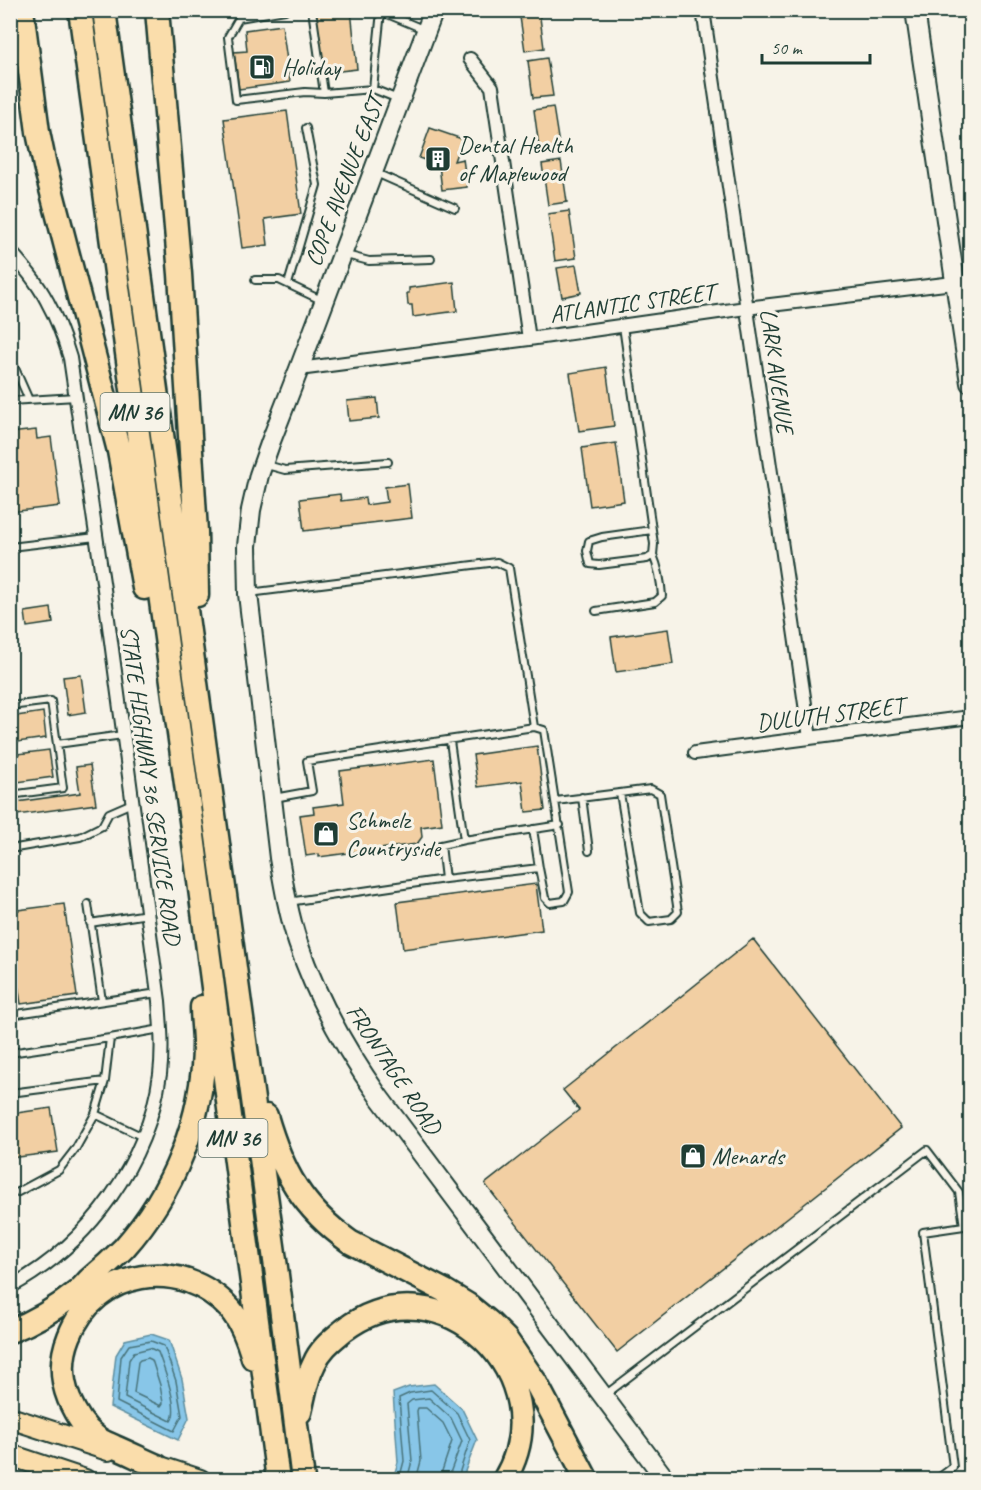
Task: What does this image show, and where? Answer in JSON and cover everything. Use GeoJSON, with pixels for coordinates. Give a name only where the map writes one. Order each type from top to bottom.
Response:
{"type":"FeatureCollection","features":[{"type":"Feature","properties":{"kind":"highway","name":"MN 36"},"geometry":{"type":"LineString","coordinates":[[80,10],[278,1479]]}},
{"type":"Feature","properties":{"kind":"highway","name":"MN 36"},"geometry":{"type":"LineString","coordinates":[[104,10],[303,1479]]}},
{"type":"Feature","properties":{"kind":"highway"},"geometry":{"type":"LineString","coordinates":[[157,10],[180,274],[196,532],[198,692]]}},
{"type":"Feature","properties":{"kind":"highway"},"geometry":{"type":"LineString","coordinates":[[21,12],[42,154],[119,451],[156,652],[190,813]]}},
{"type":"Feature","properties":{"kind":"highway"},"geometry":{"type":"LineString","coordinates":[[10,1331],[53,1309],[79,1291],[123,1248],[144,1224],[164,1193],[191,1130],[198,1100],[204,1042],[194,847]]}},
{"type":"Feature","properties":{"kind":"highway"},"geometry":{"type":"LineString","coordinates":[[239,1005],[266,1117],[286,1172],[302,1195],[318,1216],[350,1242],[445,1291],[468,1305],[489,1322],[506,1339],[523,1362],[587,1479]]}},
{"type":"Feature","properties":{"kind":"highway"},"geometry":{"type":"LineString","coordinates":[[157,1466],[96,1437],[83,1424],[73,1408],[63,1379],[66,1343],[72,1327],[95,1298],[127,1280],[149,1275],[185,1280],[202,1287],[231,1310],[248,1340],[272,1429]]}},
{"type":"Feature","properties":{"kind":"highway"},"geometry":{"type":"LineString","coordinates":[[298,1436],[307,1380],[314,1362],[325,1347],[354,1323],[371,1314],[390,1308],[410,1307],[430,1310],[464,1324],[480,1336],[496,1352],[508,1371],[515,1389],[520,1428],[517,1449],[504,1479]]}},
{"type":"Feature","properties":{"kind":"main road"},"geometry":{"type":"LineString","coordinates":[[10,1418],[200,1479]]}},
{"type":"Feature","properties":{"kind":"main road"},"geometry":{"type":"LineString","coordinates":[[10,1455],[85,1479]]}},
{"type":"Feature","properties":{"kind":"street","name":"COPE AVENUE EAST"},"geometry":{"type":"LineString","coordinates":[[299,369],[434,10]]}},
{"type":"Feature","properties":{"kind":"street","name":"LARK AVENUE"},"geometry":{"type":"LineString","coordinates":[[703,10],[810,738]]}},
{"type":"Feature","properties":{"kind":"street"},"geometry":{"type":"LineString","coordinates":[[915,10],[963,281],[970,382]]}},
{"type":"Feature","properties":{"kind":"street"},"geometry":{"type":"LineString","coordinates":[[470,59],[492,87],[529,339]]}},
{"type":"Feature","properties":{"kind":"street","name":"STATE HIGHWAY 36 SERVICE ROAD"},"geometry":{"type":"LineString","coordinates":[[10,251],[47,300],[70,358],[97,537],[162,1029],[160,1074],[154,1102],[143,1137],[125,1174],[92,1221],[67,1246],[10,1287]]}},
{"type":"Feature","properties":{"kind":"street","name":"ATLANTIC STREET"},"geometry":{"type":"LineString","coordinates":[[299,369],[963,281]]}},
{"type":"Feature","properties":{"kind":"street","name":"FRONTAGE ROAD"},"geometry":{"type":"LineString","coordinates":[[299,369],[263,464],[251,510],[246,576],[279,858],[298,942],[326,1012],[356,1064],[666,1479]]}},
{"type":"Feature","properties":{"kind":"street","name":"DULUTH STREET"},"geometry":{"type":"LineString","coordinates":[[695,753],[970,717]]}},
{"type":"Feature","properties":{"kind":"lane"},"geometry":{"type":"LineString","coordinates":[[285,10],[239,18],[228,37],[236,100],[305,92],[324,93],[373,89],[400,100]]}},
{"type":"Feature","properties":{"kind":"lane"},"geometry":{"type":"LineString","coordinates":[[312,10],[324,93]]}},
{"type":"Feature","properties":{"kind":"lane"},"geometry":{"type":"LineString","coordinates":[[373,89],[380,11],[427,30]]}},
{"type":"Feature","properties":{"kind":"lane"},"geometry":{"type":"LineString","coordinates":[[288,284],[317,185],[306,129]]}},
{"type":"Feature","properties":{"kind":"lane"},"geometry":{"type":"LineString","coordinates":[[374,172],[455,208]]}},
{"type":"Feature","properties":{"kind":"lane"},"geometry":{"type":"LineString","coordinates":[[343,254],[369,261],[431,259]]}},
{"type":"Feature","properties":{"kind":"lane"},"geometry":{"type":"LineString","coordinates":[[255,280],[279,280],[325,301]]}},
{"type":"Feature","properties":{"kind":"lane"},"geometry":{"type":"LineString","coordinates":[[596,611],[655,602],[662,596],[661,580],[653,555],[654,544],[622,326]]}},
{"type":"Feature","properties":{"kind":"lane"},"geometry":{"type":"LineString","coordinates":[[10,357],[29,400]]}},
{"type":"Feature","properties":{"kind":"lane"},"geometry":{"type":"LineString","coordinates":[[10,401],[77,397]]}},
{"type":"Feature","properties":{"kind":"lane"},"geometry":{"type":"LineString","coordinates":[[263,464],[285,470],[388,462]]}},
{"type":"Feature","properties":{"kind":"lane"},"geometry":{"type":"LineString","coordinates":[[652,530],[602,537],[590,541],[587,550],[590,564],[599,566],[647,559],[653,555]]}},
{"type":"Feature","properties":{"kind":"lane"},"geometry":{"type":"LineString","coordinates":[[10,547],[97,537]]}},
{"type":"Feature","properties":{"kind":"lane"},"geometry":{"type":"LineString","coordinates":[[248,594],[496,562],[510,568],[534,727]]}},
{"type":"Feature","properties":{"kind":"lane"},"geometry":{"type":"LineString","coordinates":[[10,706],[51,701],[63,788],[10,795]]}},
{"type":"Feature","properties":{"kind":"lane"},"geometry":{"type":"LineString","coordinates":[[272,798],[312,791],[307,761],[534,727],[544,730],[569,892],[564,901],[550,903],[545,898],[533,829]]}},
{"type":"Feature","properties":{"kind":"lane"},"geometry":{"type":"LineString","coordinates":[[57,744],[123,735]]}},
{"type":"Feature","properties":{"kind":"lane"},"geometry":{"type":"LineString","coordinates":[[450,741],[465,840]]}},
{"type":"Feature","properties":{"kind":"lane"},"geometry":{"type":"LineString","coordinates":[[556,801],[651,789],[660,794],[678,912],[671,919],[649,922],[640,913],[621,793]]}},
{"type":"Feature","properties":{"kind":"lane"},"geometry":{"type":"LineString","coordinates":[[582,797],[589,851]]}},
{"type":"Feature","properties":{"kind":"lane"},"geometry":{"type":"LineString","coordinates":[[10,849],[80,837],[102,826],[109,813],[133,803]]}},
{"type":"Feature","properties":{"kind":"lane"},"geometry":{"type":"LineString","coordinates":[[445,879],[441,845],[560,825]]}},
{"type":"Feature","properties":{"kind":"lane"},"geometry":{"type":"LineString","coordinates":[[288,902],[539,868]]}},
{"type":"Feature","properties":{"kind":"lane"},"geometry":{"type":"LineString","coordinates":[[87,904],[102,1001]]}},
{"type":"Feature","properties":{"kind":"lane"},"geometry":{"type":"LineString","coordinates":[[90,923],[148,914]]}},
{"type":"Feature","properties":{"kind":"lane"},"geometry":{"type":"LineString","coordinates":[[10,1015],[158,993]]}},
{"type":"Feature","properties":{"kind":"lane"},"geometry":{"type":"LineString","coordinates":[[10,1053],[162,1029]]}},
{"type":"Feature","properties":{"kind":"lane"},"geometry":{"type":"LineString","coordinates":[[18,1192],[59,1170],[76,1148],[96,1114],[105,1080],[110,1038]]}},
{"type":"Feature","properties":{"kind":"lane"},"geometry":{"type":"LineString","coordinates":[[10,1093],[105,1080]]}},
{"type":"Feature","properties":{"kind":"lane"},"geometry":{"type":"LineString","coordinates":[[96,1114],[143,1137]]}},
{"type":"Feature","properties":{"kind":"lane"},"geometry":{"type":"LineString","coordinates":[[603,1397],[927,1150],[959,1192],[964,1226],[923,1232],[953,1467],[936,1479]]}},
{"type":"Feature","properties":{"kind":"water"},"geometry":{"type":"Polygon","coordinates":[[[151,1334],[169,1340],[182,1379],[189,1418],[178,1440],[110,1407],[116,1355],[125,1340],[151,1334]]]}},
{"type":"Feature","properties":{"kind":"water"},"geometry":{"type":"Polygon","coordinates":[[[434,1384],[462,1409],[477,1440],[462,1479],[393,1479],[398,1462],[393,1393],[409,1387],[434,1384]]]}},
{"type":"Feature","properties":{"kind":"building"},"geometry":{"type":"Polygon","coordinates":[[[351,10],[357,69],[323,73],[316,13],[351,10]]]}},
{"type":"Feature","properties":{"kind":"building"},"geometry":{"type":"Polygon","coordinates":[[[519,10],[539,10],[544,48],[525,51],[519,10]]]}},
{"type":"Feature","properties":{"kind":"building","name":"Holiday"},"geometry":{"type":"Polygon","coordinates":[[[282,25],[290,82],[239,89],[234,52],[247,51],[245,30],[282,25]]]}},
{"type":"Feature","properties":{"kind":"building"},"geometry":{"type":"Polygon","coordinates":[[[547,58],[553,96],[533,98],[528,61],[547,58]]]}},
{"type":"Feature","properties":{"kind":"building"},"geometry":{"type":"Polygon","coordinates":[[[553,107],[560,151],[540,154],[534,110],[553,107]]]}},
{"type":"Feature","properties":{"kind":"building"},"geometry":{"type":"Polygon","coordinates":[[[287,111],[301,214],[265,219],[268,245],[242,248],[224,119],[287,111]]]}},
{"type":"Feature","properties":{"kind":"building","name":"Dental Health of Maplewood"},"geometry":{"type":"Polygon","coordinates":[[[430,128],[462,139],[454,161],[463,159],[467,187],[442,190],[439,165],[419,158],[430,128]]]}},
{"type":"Feature","properties":{"kind":"building"},"geometry":{"type":"Polygon","coordinates":[[[561,161],[567,202],[548,205],[542,164],[561,161]]]}},
{"type":"Feature","properties":{"kind":"building"},"geometry":{"type":"Polygon","coordinates":[[[569,211],[576,258],[555,261],[548,214],[569,211]]]}},
{"type":"Feature","properties":{"kind":"building"},"geometry":{"type":"Polygon","coordinates":[[[576,265],[581,293],[562,297],[557,268],[576,265]]]}},
{"type":"Feature","properties":{"kind":"building"},"geometry":{"type":"Polygon","coordinates":[[[454,282],[457,311],[413,317],[412,305],[408,305],[409,288],[454,282]]]}},
{"type":"Feature","properties":{"kind":"building"},"geometry":{"type":"Polygon","coordinates":[[[606,367],[614,426],[579,431],[570,373],[606,367]]]}},
{"type":"Feature","properties":{"kind":"building"},"geometry":{"type":"Polygon","coordinates":[[[377,398],[379,418],[349,421],[347,401],[377,398]]]}},
{"type":"Feature","properties":{"kind":"building"},"geometry":{"type":"Polygon","coordinates":[[[36,430],[37,439],[51,437],[60,506],[10,512],[10,433],[36,430]]]}},
{"type":"Feature","properties":{"kind":"building"},"geometry":{"type":"Polygon","coordinates":[[[616,443],[624,501],[590,506],[582,448],[616,443]]]}},
{"type":"Feature","properties":{"kind":"building"},"geometry":{"type":"Polygon","coordinates":[[[408,484],[412,518],[304,531],[300,499],[340,494],[341,501],[365,498],[366,505],[387,502],[385,487],[408,484]]]}},
{"type":"Feature","properties":{"kind":"building"},"geometry":{"type":"Polygon","coordinates":[[[51,608],[53,623],[27,627],[25,612],[51,608]]]}},
{"type":"Feature","properties":{"kind":"building"},"geometry":{"type":"Polygon","coordinates":[[[668,629],[673,664],[616,672],[611,637],[668,629]]]}},
{"type":"Feature","properties":{"kind":"building"},"geometry":{"type":"Polygon","coordinates":[[[81,675],[86,712],[68,715],[63,677],[81,675]]]}},
{"type":"Feature","properties":{"kind":"building"},"geometry":{"type":"Polygon","coordinates":[[[43,712],[46,738],[10,743],[10,717],[43,712]]]}},
{"type":"Feature","properties":{"kind":"building"},"geometry":{"type":"Polygon","coordinates":[[[537,746],[545,810],[526,812],[522,781],[478,787],[473,755],[537,746]]]}},
{"type":"Feature","properties":{"kind":"building"},"geometry":{"type":"Polygon","coordinates":[[[49,750],[53,777],[10,783],[10,755],[49,750]]]}},
{"type":"Feature","properties":{"kind":"building"},"geometry":{"type":"Polygon","coordinates":[[[434,759],[442,824],[421,827],[422,837],[417,844],[319,857],[319,854],[306,856],[300,815],[314,813],[313,807],[344,803],[340,771],[434,759]]]}},
{"type":"Feature","properties":{"kind":"building"},"geometry":{"type":"Polygon","coordinates":[[[90,765],[96,804],[10,816],[10,803],[80,793],[76,767],[90,765]]]}},
{"type":"Feature","properties":{"kind":"building"},"geometry":{"type":"Polygon","coordinates":[[[536,884],[542,930],[403,949],[397,902],[536,884]]]}},
{"type":"Feature","properties":{"kind":"building"},"geometry":{"type":"Polygon","coordinates":[[[64,904],[77,996],[21,1004],[10,932],[10,911],[64,904]]]}},
{"type":"Feature","properties":{"kind":"building","name":"Menards"},"geometry":{"type":"Polygon","coordinates":[[[753,939],[901,1128],[617,1352],[485,1184],[579,1110],[563,1090],[753,939]]]}},
{"type":"Feature","properties":{"kind":"building"},"geometry":{"type":"Polygon","coordinates":[[[51,1108],[58,1152],[10,1158],[10,1114],[51,1108]]]}},
{"type":"Feature","properties":{"kind":"place","name":"Holiday"},"geometry":{"type":"Point","coordinates":[262,67]}},
{"type":"Feature","properties":{"kind":"place","name":"Dental Health of Maplewood"},"geometry":{"type":"Point","coordinates":[438,159]}},
{"type":"Feature","properties":{"kind":"place","name":"Schmelz Countryside"},"geometry":{"type":"Point","coordinates":[326,834]}},
{"type":"Feature","properties":{"kind":"place","name":"Menards"},"geometry":{"type":"Point","coordinates":[693,1156]}}]}
